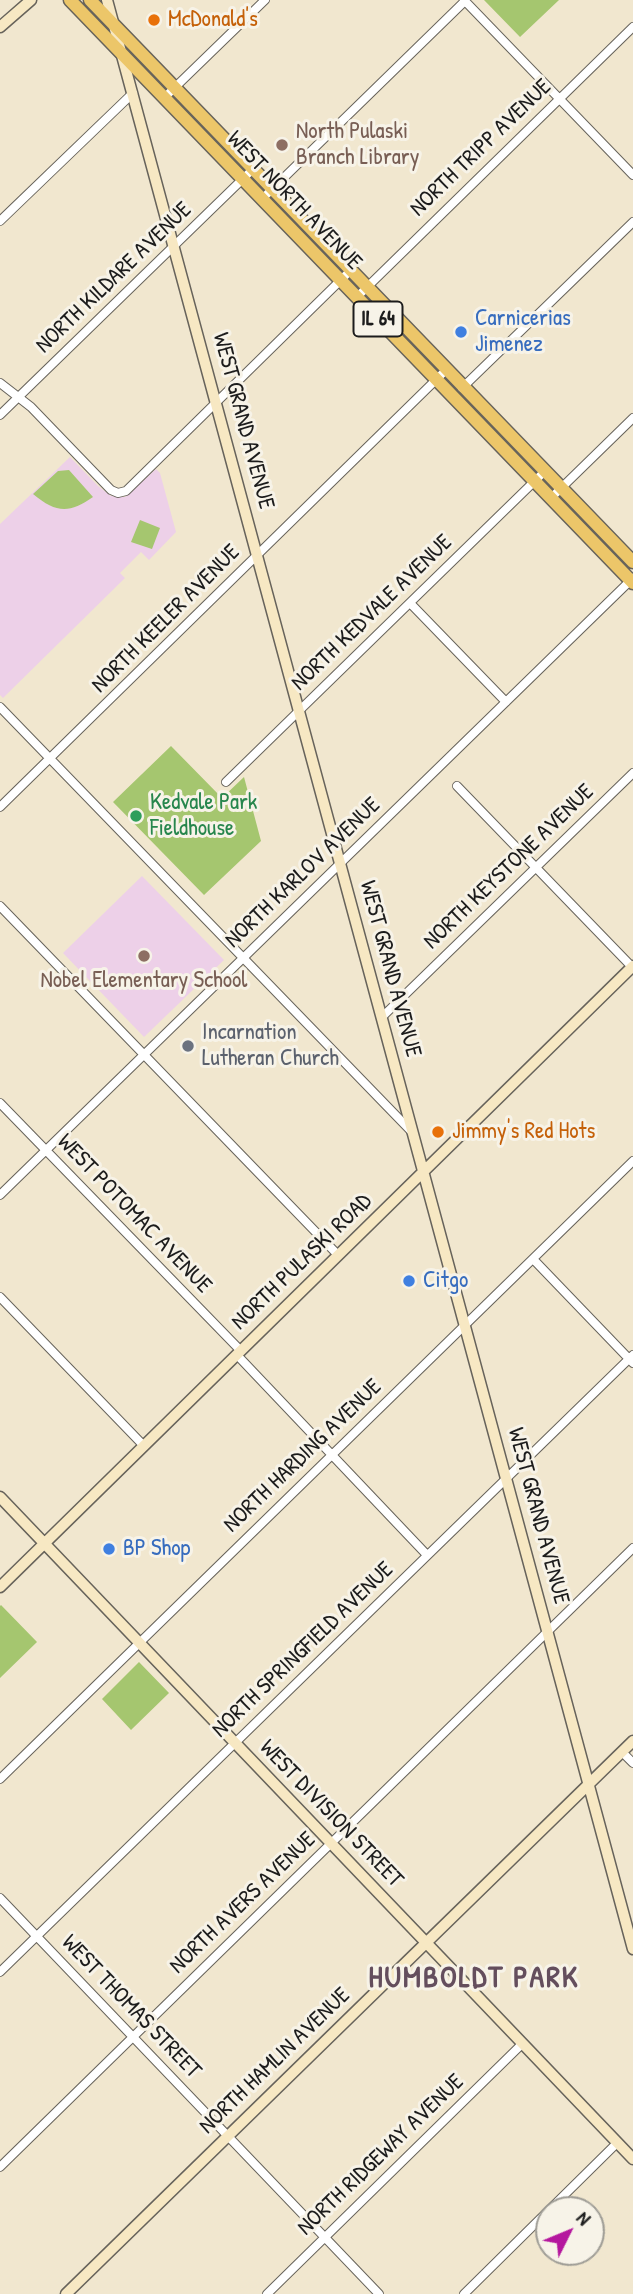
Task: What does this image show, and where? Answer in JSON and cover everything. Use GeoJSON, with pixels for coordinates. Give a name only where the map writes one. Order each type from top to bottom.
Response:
{"type":"FeatureCollection","features":[{"type":"Feature","properties":{"kind":"main road"},"geometry":{"type":"LineString","coordinates":[[0,27],[31,0]]}},
{"type":"Feature","properties":{"kind":"main road","name":"WEST NORTH AVENUE"},"geometry":{"type":"LineString","coordinates":[[70,0],[632,581]]}},
{"type":"Feature","properties":{"kind":"main road","name":"WEST NORTH AVENUE"},"geometry":{"type":"LineString","coordinates":[[90,0],[633,562]]}},
{"type":"Feature","properties":{"kind":"main road","name":"WEST GRAND AVENUE"},"geometry":{"type":"LineString","coordinates":[[107,0],[633,1948]]}},
{"type":"Feature","properties":{"kind":"main road","name":"NORTH PULASKI ROAD"},"geometry":{"type":"LineString","coordinates":[[0,1587],[633,967]]}},
{"type":"Feature","properties":{"kind":"main road","name":"WEST DIVISION STREET"},"geometry":{"type":"LineString","coordinates":[[0,1497],[633,2160]]}},
{"type":"Feature","properties":{"kind":"main road","name":"NORTH HAMLIN AVENUE"},"geometry":{"type":"LineString","coordinates":[[66,2294],[633,1741]]}},
{"type":"Feature","properties":{"kind":"street"},"geometry":{"type":"LineString","coordinates":[[164,98],[265,0]]}},
{"type":"Feature","properties":{"kind":"street"},"geometry":{"type":"LineString","coordinates":[[262,199],[464,0],[633,175]]}},
{"type":"Feature","properties":{"kind":"street","name":"NORTH TRIPP AVENUE"},"geometry":{"type":"LineString","coordinates":[[357,297],[633,27]]}},
{"type":"Feature","properties":{"kind":"street"},"geometry":{"type":"LineString","coordinates":[[0,221],[133,93]]}},
{"type":"Feature","properties":{"kind":"street","name":"NORTH KILDARE AVENUE"},"geometry":{"type":"LineString","coordinates":[[0,415],[254,168]]}},
{"type":"Feature","properties":{"kind":"street"},"geometry":{"type":"LineString","coordinates":[[453,397],[633,222]]}},
{"type":"Feature","properties":{"kind":"street"},"geometry":{"type":"LineString","coordinates":[[0,383],[31,407],[111,490],[118,493],[127,491],[351,270]]}},
{"type":"Feature","properties":{"kind":"street","name":"NORTH KEELER AVENUE"},"geometry":{"type":"LineString","coordinates":[[0,807],[447,369]]}},
{"type":"Feature","properties":{"kind":"street"},"geometry":{"type":"LineString","coordinates":[[551,498],[633,418]]}},
{"type":"Feature","properties":{"kind":"street","name":"NORTH KEDVALE AVENUE"},"geometry":{"type":"LineString","coordinates":[[226,782],[545,471]]}},
{"type":"Feature","properties":{"kind":"street","name":"NORTH KARLOV AVENUE"},"geometry":{"type":"LineString","coordinates":[[0,1195],[632,581]]}},
{"type":"Feature","properties":{"kind":"street"},"geometry":{"type":"LineString","coordinates":[[410,603],[506,702]]}},
{"type":"Feature","properties":{"kind":"street"},"geometry":{"type":"LineString","coordinates":[[0,707],[413,1134]]}},
{"type":"Feature","properties":{"kind":"street","name":"NORTH KEYSTONE AVENUE"},"geometry":{"type":"LineString","coordinates":[[382,1017],[633,773]]}},
{"type":"Feature","properties":{"kind":"street"},"geometry":{"type":"LineString","coordinates":[[457,786],[633,967]]}},
{"type":"Feature","properties":{"kind":"street"},"geometry":{"type":"LineString","coordinates":[[0,906],[338,1255]]}},
{"type":"Feature","properties":{"kind":"street","name":"WEST POTOMAC AVENUE"},"geometry":{"type":"LineString","coordinates":[[0,1103],[427,1555]]}},
{"type":"Feature","properties":{"kind":"street","name":"NORTH HARDING AVENUE"},"geometry":{"type":"LineString","coordinates":[[0,1779],[633,1161]]}},
{"type":"Feature","properties":{"kind":"street"},"geometry":{"type":"LineString","coordinates":[[533,1259],[632,1359]]}},
{"type":"Feature","properties":{"kind":"street"},"geometry":{"type":"LineString","coordinates":[[0,1297],[144,1446]]}},
{"type":"Feature","properties":{"kind":"street","name":"NORTH SPRINGFIELD AVENUE"},"geometry":{"type":"LineString","coordinates":[[0,1972],[506,1478],[632,1359]]}},
{"type":"Feature","properties":{"kind":"street","name":"NORTH AVERS AVENUE"},"geometry":{"type":"LineString","coordinates":[[0,2167],[633,1548]]}},
{"type":"Feature","properties":{"kind":"street"},"geometry":{"type":"LineString","coordinates":[[622,1752],[633,1763]]}},
{"type":"Feature","properties":{"kind":"street","name":"WEST THOMAS STREET"},"geometry":{"type":"LineString","coordinates":[[0,1898],[379,2294]]}},
{"type":"Feature","properties":{"kind":"street","name":"NORTH RIDGEWAY AVENUE"},"geometry":{"type":"LineString","coordinates":[[267,2294],[522,2044]]}},
{"type":"Feature","properties":{"kind":"street"},"geometry":{"type":"LineString","coordinates":[[464,2294],[617,2143]]}},
{"type":"Feature","properties":{"kind":"shaded area"},"geometry":{"type":"Polygon","coordinates":[[[70,457],[111,496],[125,497],[156,469],[160,473],[176,532],[149,560],[141,552],[120,573],[125,578],[3,698],[0,695],[0,524],[70,457]]]}},
{"type":"Feature","properties":{"kind":"shaded area","name":"Nobel Elementary School"},"geometry":{"type":"Polygon","coordinates":[[[142,876],[224,960],[144,1037],[63,953],[142,876]]]}},
{"type":"Feature","properties":{"kind":"green space"},"geometry":{"type":"Polygon","coordinates":[[[484,0],[559,0],[520,37],[484,0]]]}},
{"type":"Feature","properties":{"kind":"green space"},"geometry":{"type":"Polygon","coordinates":[[[69,470],[93,497],[70,509],[63,509],[49,505],[33,494],[58,471],[69,470]]]}},
{"type":"Feature","properties":{"kind":"green space"},"geometry":{"type":"Polygon","coordinates":[[[140,520],[160,528],[152,549],[131,542],[140,520]]]}},
{"type":"Feature","properties":{"kind":"green space"},"geometry":{"type":"Polygon","coordinates":[[[171,746],[222,798],[244,777],[261,841],[204,895],[113,802],[171,746]]]}},
{"type":"Feature","properties":{"kind":"green space"},"geometry":{"type":"Polygon","coordinates":[[[0,1606],[37,1642],[0,1678],[0,1606]]]}},
{"type":"Feature","properties":{"kind":"green space"},"geometry":{"type":"Polygon","coordinates":[[[139,1662],[169,1693],[131,1730],[102,1699],[139,1662]]]}},
{"type":"Feature","properties":{"kind":"place","name":"McDonald's"},"geometry":{"type":"Point","coordinates":[154,20]}},
{"type":"Feature","properties":{"kind":"place","name":"North Pulaski Branch Library"},"geometry":{"type":"Point","coordinates":[282,145]}},
{"type":"Feature","properties":{"kind":"place","name":"Carnicerias Jimenez"},"geometry":{"type":"Point","coordinates":[461,332]}},
{"type":"Feature","properties":{"kind":"place","name":"Kedvale Park Fieldhouse"},"geometry":{"type":"Point","coordinates":[136,816]}},
{"type":"Feature","properties":{"kind":"place","name":"Nobel Elementary School"},"geometry":{"type":"Point","coordinates":[144,956]}},
{"type":"Feature","properties":{"kind":"place","name":"Incarnation Lutheran Church"},"geometry":{"type":"Point","coordinates":[188,1046]}},
{"type":"Feature","properties":{"kind":"place","name":"Jimmy's Red Hots"},"geometry":{"type":"Point","coordinates":[438,1132]}},
{"type":"Feature","properties":{"kind":"place","name":"Citgo"},"geometry":{"type":"Point","coordinates":[409,1281]}},
{"type":"Feature","properties":{"kind":"place","name":"BP Shop"},"geometry":{"type":"Point","coordinates":[109,1549]}},
{"type":"Feature","properties":{"kind":"district","name":"HUMBOLDT PARK"},"geometry":{"type":"Point","coordinates":[474,1979]}}]}
